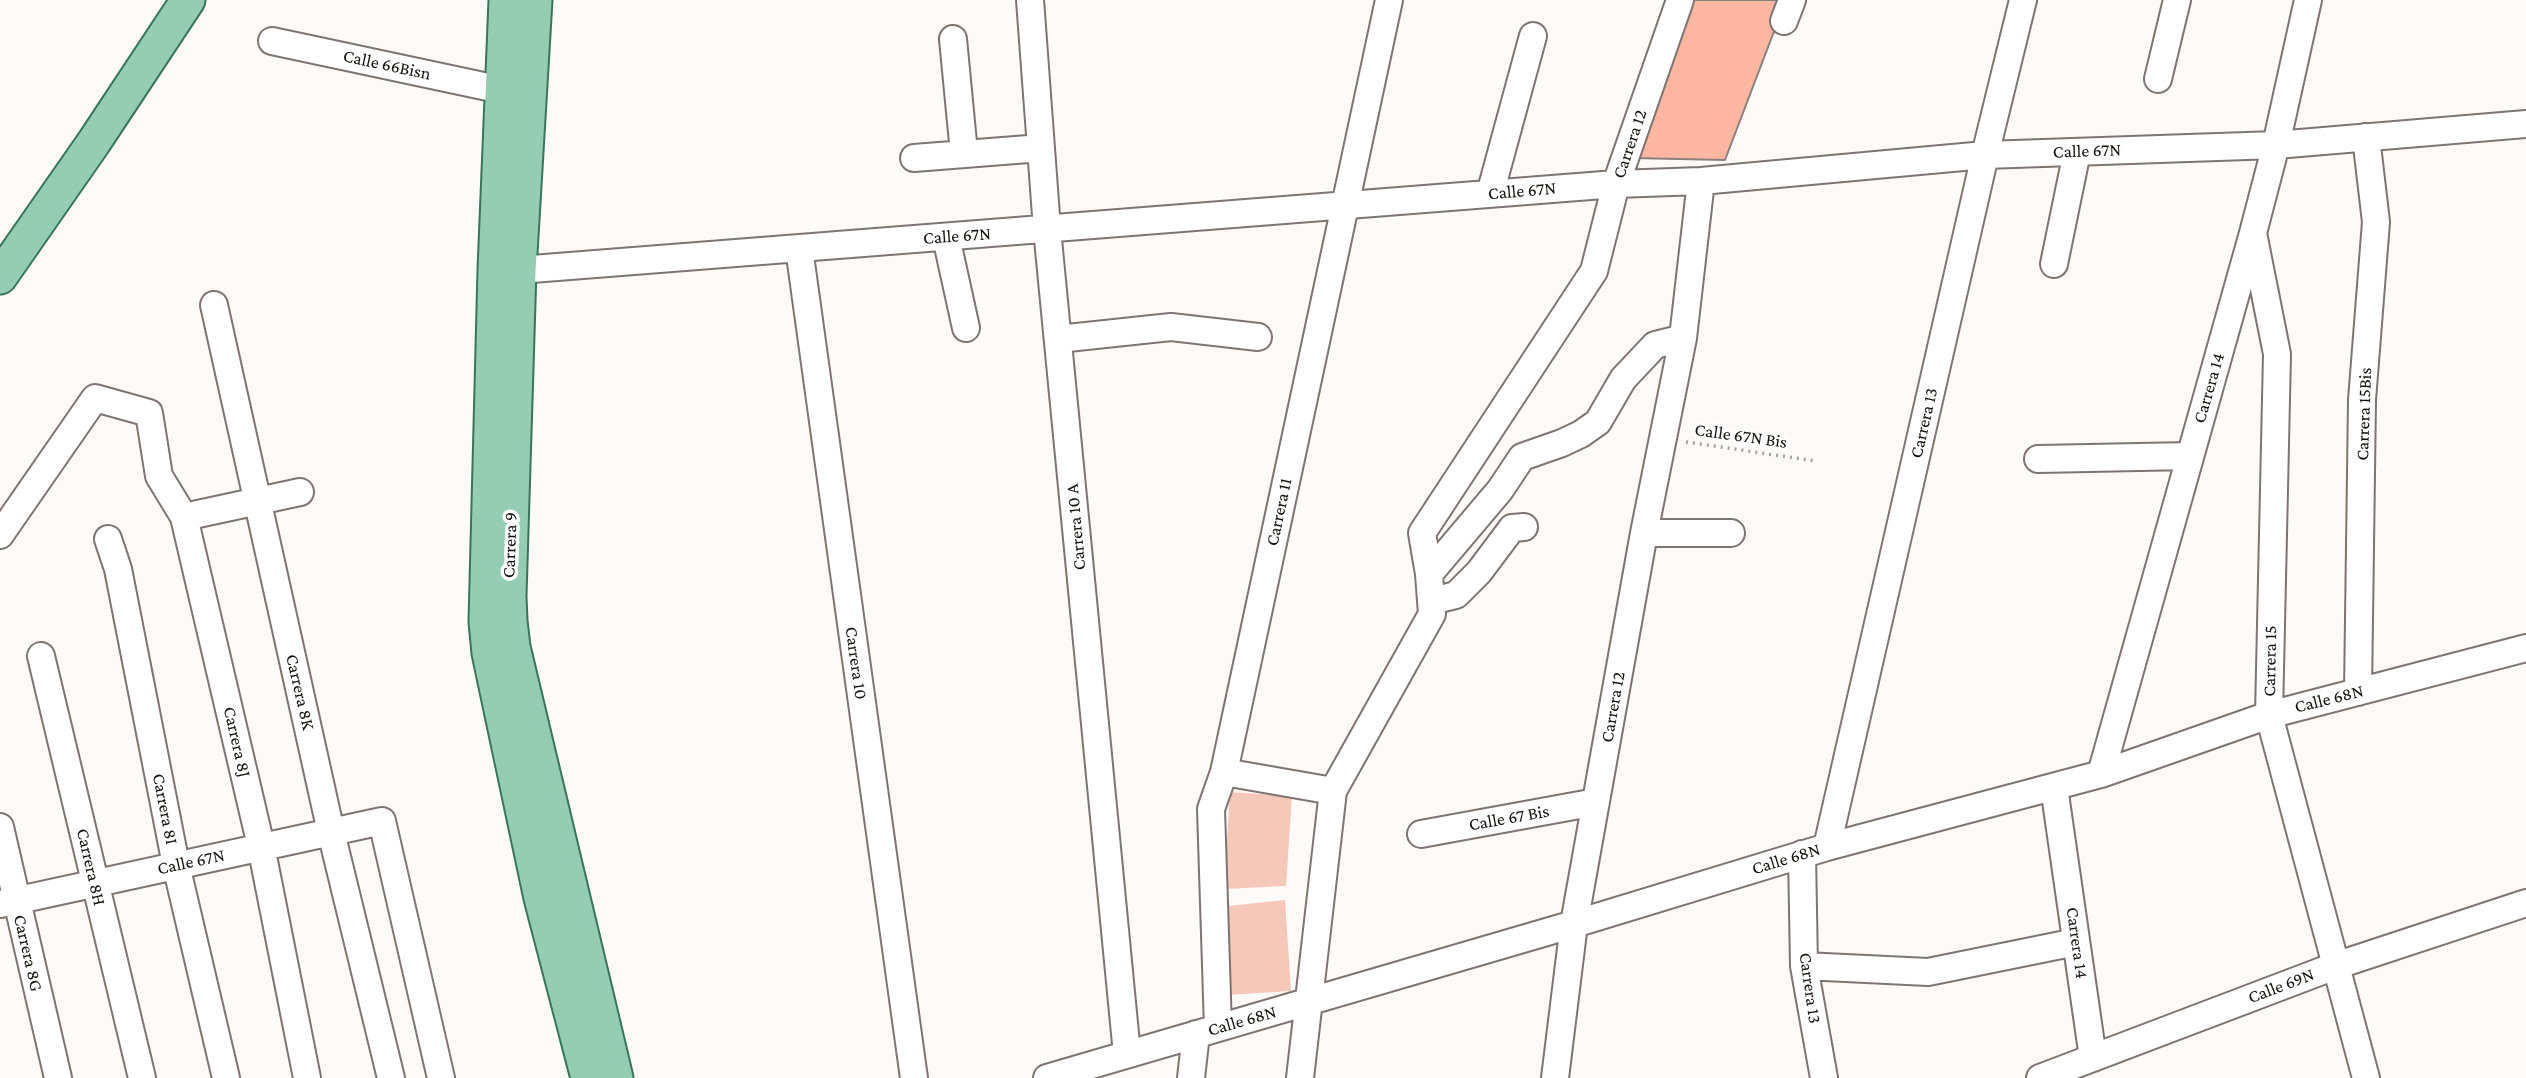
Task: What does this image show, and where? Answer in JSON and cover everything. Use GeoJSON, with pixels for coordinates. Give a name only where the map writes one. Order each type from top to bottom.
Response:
{"type":"FeatureCollection","features":[{"type":"Feature","properties":{"kind":"main road"},"geometry":{"type":"LineString","coordinates":[[0,277],[188,0]]}},
{"type":"Feature","properties":{"kind":"main road","name":"Carrera 9"},"geometry":{"type":"LineString","coordinates":[[506,0],[495,270],[486,622],[489,653],[541,898],[588,1078]]}},
{"type":"Feature","properties":{"kind":"main road","name":"Carrera 9"},"geometry":{"type":"LineString","coordinates":[[535,0],[519,270],[509,596],[513,647],[616,1078]]}},
{"type":"Feature","properties":{"kind":"street","name":"Carrera 10 A"},"geometry":{"type":"LineString","coordinates":[[1030,0],[1047,229],[1126,1054]]}},
{"type":"Feature","properties":{"kind":"street","name":"Carrera 11"},"geometry":{"type":"LineString","coordinates":[[1191,1078],[1207,1031],[1212,809],[1224,772],[1389,0]]}},
{"type":"Feature","properties":{"kind":"street","name":"Carrera 12"},"geometry":{"type":"LineString","coordinates":[[1310,1002],[1333,791],[1432,614],[1422,533],[1594,271],[1616,184],[1680,0]]}},
{"type":"Feature","properties":{"kind":"street","name":"Carrera 13"},"geometry":{"type":"LineString","coordinates":[[1824,1078],[1804,967],[1815,851],[2022,0]]}},
{"type":"Feature","properties":{"kind":"street"},"geometry":{"type":"LineString","coordinates":[[2158,79],[2177,0]]}},
{"type":"Feature","properties":{"kind":"street","name":"Carrera 14"},"geometry":{"type":"LineString","coordinates":[[2101,774],[2253,233],[2276,145],[2308,0]]}},
{"type":"Feature","properties":{"kind":"street"},"geometry":{"type":"LineString","coordinates":[[1490,194],[1532,36]]}},
{"type":"Feature","properties":{"kind":"street"},"geometry":{"type":"LineString","coordinates":[[953,39],[964,153]]}},
{"type":"Feature","properties":{"kind":"street","name":"Calle 66Bisn"},"geometry":{"type":"LineString","coordinates":[[272,41],[502,90]]}},
{"type":"Feature","properties":{"kind":"street","name":"Calle 67N"},"geometry":{"type":"LineString","coordinates":[[519,270],[1616,184],[1701,181],[1984,155],[2276,145],[2526,124]]}},
{"type":"Feature","properties":{"kind":"street","name":"Carrera 15Bis"},"geometry":{"type":"LineString","coordinates":[[2358,692],[2362,400],[2376,222],[2367,137]]}},
{"type":"Feature","properties":{"kind":"street"},"geometry":{"type":"LineString","coordinates":[[914,158],[1041,148]]}},
{"type":"Feature","properties":{"kind":"street"},"geometry":{"type":"LineString","coordinates":[[2054,264],[2077,152]]}},
{"type":"Feature","properties":{"kind":"street","name":"Carrera 12"},"geometry":{"type":"LineString","coordinates":[[1555,1078],[1574,924],[1644,533],[1683,338],[1701,181]]}},
{"type":"Feature","properties":{"kind":"street","name":"Carrera 15"},"geometry":{"type":"LineString","coordinates":[[2253,233],[2277,354],[2269,715],[2366,1078]]}},
{"type":"Feature","properties":{"kind":"street"},"geometry":{"type":"LineString","coordinates":[[946,237],[966,328]]}},
{"type":"Feature","properties":{"kind":"street","name":"Carrera 10"},"geometry":{"type":"LineString","coordinates":[[799,248],[914,1078]]}},
{"type":"Feature","properties":{"kind":"street","name":"Carrera 8K"},"geometry":{"type":"LineString","coordinates":[[214,305],[331,832],[391,1078]]}},
{"type":"Feature","properties":{"kind":"street"},"geometry":{"type":"LineString","coordinates":[[1058,339],[1171,327],[1258,337]]}},
{"type":"Feature","properties":{"kind":"street"},"geometry":{"type":"LineString","coordinates":[[1429,574],[1500,490],[1522,457],[1581,434],[1598,422],[1623,379],[1655,345],[1683,338]]}},
{"type":"Feature","properties":{"kind":"street","name":"Carrera 8J"},"geometry":{"type":"LineString","coordinates":[[0,535],[95,398],[149,413],[159,476],[184,517],[261,846],[307,1078]]}},
{"type":"Feature","properties":{"kind":"street"},"geometry":{"type":"LineString","coordinates":[[2038,459],[2190,456]]}},
{"type":"Feature","properties":{"kind":"street"},"geometry":{"type":"LineString","coordinates":[[184,517],[300,492]]}},
{"type":"Feature","properties":{"kind":"street"},"geometry":{"type":"LineString","coordinates":[[1432,601],[1456,595],[1479,572],[1513,528],[1524,527]]}},
{"type":"Feature","properties":{"kind":"street"},"geometry":{"type":"LineString","coordinates":[[1644,533],[1731,533]]}},
{"type":"Feature","properties":{"kind":"street","name":"Carrera 8I"},"geometry":{"type":"LineString","coordinates":[[108,539],[118,569],[176,865],[226,1078]]}},
{"type":"Feature","properties":{"kind":"street","name":"Calle 68N"},"geometry":{"type":"LineString","coordinates":[[1047,1078],[1815,851],[2101,774],[2269,715],[2526,648]]}},
{"type":"Feature","properties":{"kind":"street","name":"Carrera 8H"},"geometry":{"type":"LineString","coordinates":[[41,656],[142,1078]]}},
{"type":"Feature","properties":{"kind":"street"},"geometry":{"type":"LineString","coordinates":[[1224,772],[1333,791]]}},
{"type":"Feature","properties":{"kind":"street","name":"Carrera 14"},"geometry":{"type":"LineString","coordinates":[[2054,787],[2093,1058]]}},
{"type":"Feature","properties":{"kind":"street","name":"Calle 67 Bis"},"geometry":{"type":"LineString","coordinates":[[1422,834],[1596,802]]}},
{"type":"Feature","properties":{"kind":"street","name":"Calle 67N"},"geometry":{"type":"LineString","coordinates":[[8,902],[382,821],[440,1078]]}},
{"type":"Feature","properties":{"kind":"street","name":"Carrera 8G"},"geometry":{"type":"LineString","coordinates":[[0,827],[8,902],[58,1078]]}},
{"type":"Feature","properties":{"kind":"street","name":"Calle 69N"},"geometry":{"type":"LineString","coordinates":[[2040,1078],[2335,965],[2526,903]]}},
{"type":"Feature","properties":{"kind":"street"},"geometry":{"type":"LineString","coordinates":[[1804,967],[1928,972],[2076,942]]}},
{"type":"Feature","properties":{"kind":"street"},"geometry":{"type":"LineString","coordinates":[[1300,1078],[1310,1002]]}},
{"type":"Feature","properties":{"kind":"path","name":"Calle 67N Bis"},"geometry":{"type":"LineString","coordinates":[[1663,439],[1816,461]]}},
{"type":"Feature","properties":{"kind":"shaded area"},"geometry":{"type":"Polygon","coordinates":[[[1230,792],[1292,796],[1286,886],[1224,889],[1230,792]]]}},
{"type":"Feature","properties":{"kind":"shaded area"},"geometry":{"type":"Polygon","coordinates":[[[1285,900],[1291,991],[1226,995],[1219,907],[1285,900]]]}},
{"type":"Feature","properties":{"kind":"building"},"geometry":{"type":"Polygon","coordinates":[[[1688,0],[1786,0],[1725,160],[1632,158],[1688,0]]]}}]}
